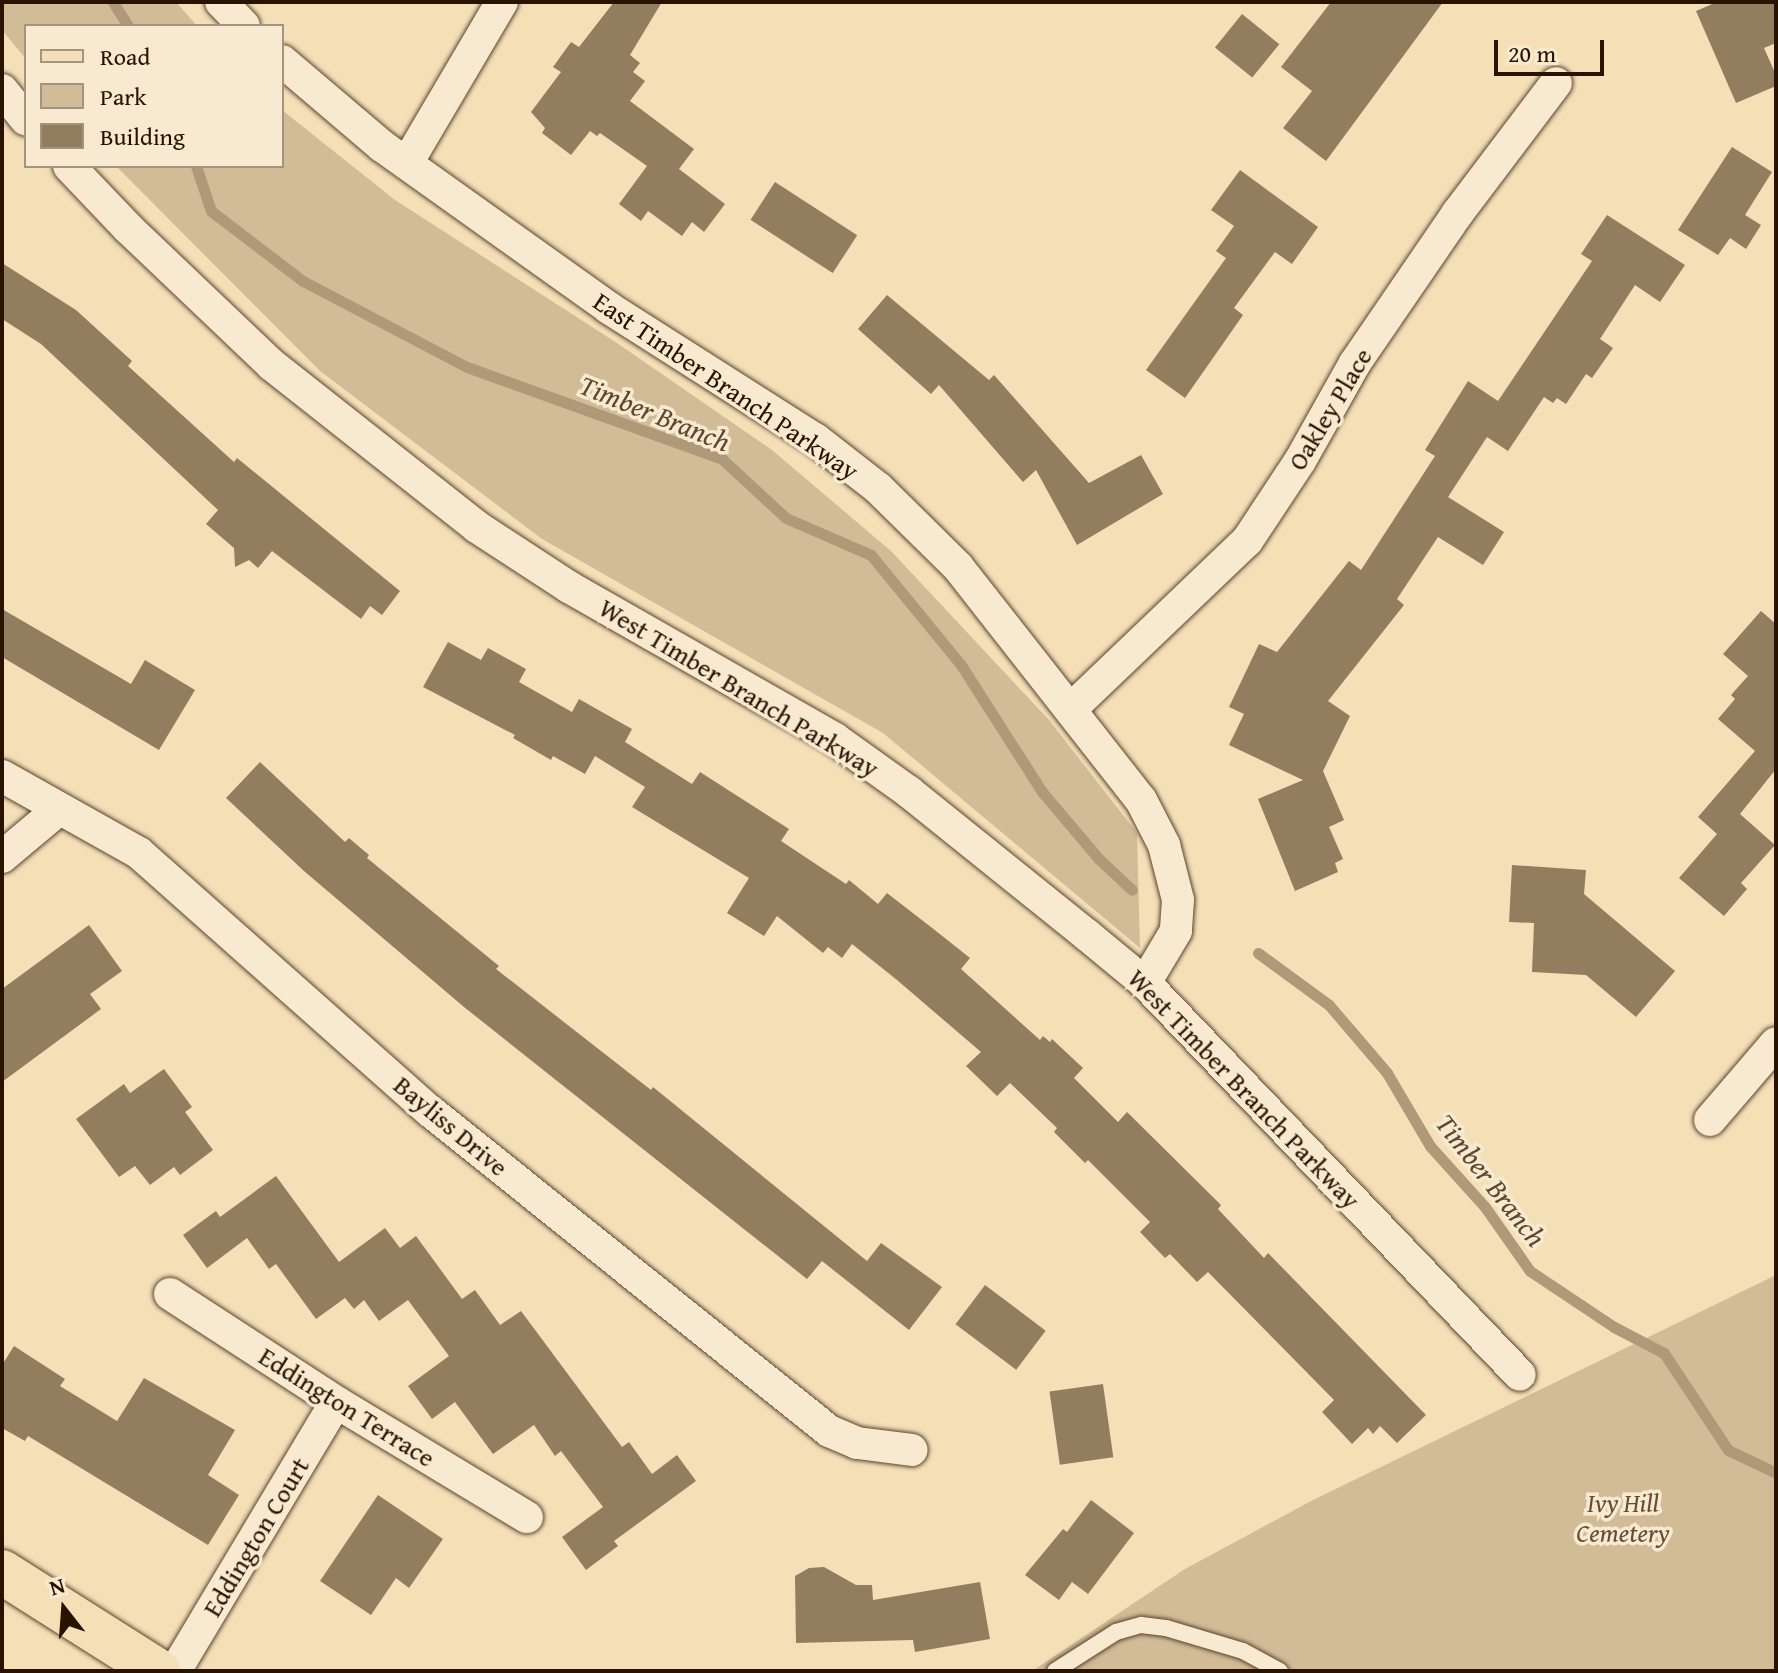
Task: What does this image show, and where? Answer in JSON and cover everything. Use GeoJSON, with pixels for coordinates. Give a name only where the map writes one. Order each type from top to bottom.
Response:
{"type":"FeatureCollection","features":[{"type":"Feature","properties":{"kind":"main road"},"geometry":{"type":"LineString","coordinates":[[2,1572],[158,1671]]}},
{"type":"Feature","properties":{"kind":"street"},"geometry":{"type":"LineString","coordinates":[[221,2],[242,24]]}},
{"type":"Feature","properties":{"kind":"street"},"geometry":{"type":"LineString","coordinates":[[407,163],[502,2]]}},
{"type":"Feature","properties":{"kind":"street","name":"East Timber Branch Parkway"},"geometry":{"type":"LineString","coordinates":[[284,63],[332,106],[407,163],[609,308],[815,439],[878,488],[958,567],[1072,708],[1141,800],[1164,845],[1178,900],[1176,931],[1145,983]]}},
{"type":"Feature","properties":{"kind":"street","name":"Oakley Place"},"geometry":{"type":"LineString","coordinates":[[1072,708],[1247,541],[1300,461],[1355,363],[1457,214],[1556,83]]}},
{"type":"Feature","properties":{"kind":"street","name":"West Timber Branch Parkway"},"geometry":{"type":"LineString","coordinates":[[71,168],[128,228],[272,365],[477,527],[569,587],[835,739],[909,792],[1145,983],[1520,1375]]}},
{"type":"Feature","properties":{"kind":"street","name":"Bayliss Drive"},"geometry":{"type":"LineString","coordinates":[[2,776],[139,853],[430,1111],[829,1431],[857,1443],[912,1450]]}},
{"type":"Feature","properties":{"kind":"street"},"geometry":{"type":"LineString","coordinates":[[2,857],[58,810]]}},
{"type":"Feature","properties":{"kind":"street"},"geometry":{"type":"LineString","coordinates":[[1710,1120],[1776,1043]]}},
{"type":"Feature","properties":{"kind":"street","name":"Eddington Terrace"},"geometry":{"type":"LineString","coordinates":[[170,1294],[336,1402],[527,1517]]}},
{"type":"Feature","properties":{"kind":"street","name":"Eddington Court"},"geometry":{"type":"LineString","coordinates":[[175,1671],[336,1402]]}},
{"type":"Feature","properties":{"kind":"lane"},"geometry":{"type":"LineString","coordinates":[[1055,1671],[1116,1632],[1141,1625],[1166,1628],[1243,1651],[1280,1671]]}},
{"type":"Feature","properties":{"kind":"green space"},"geometry":{"type":"Polygon","coordinates":[[[2,2],[176,2],[195,24],[24,24],[24,57],[2,30],[2,2]]]}},
{"type":"Feature","properties":{"kind":"green space"},"geometry":{"type":"Polygon","coordinates":[[[284,112],[395,200],[617,343],[772,450],[891,551],[1049,720],[1137,833],[1140,948],[883,733],[542,539],[320,371],[118,168],[284,168],[284,112]]]}},
{"type":"Feature","properties":{"kind":"green space","name":"Ivy Hill Cemetery"},"geometry":{"type":"Polygon","coordinates":[[[1776,1275],[1776,1671],[1032,1671],[1185,1569],[1311,1501],[1776,1275]]]}},
{"type":"Feature","properties":{"kind":"building"},"geometry":{"type":"Polygon","coordinates":[[[614,2],[662,2],[630,55],[640,63],[633,72],[645,81],[630,101],[694,149],[679,169],[725,204],[704,232],[692,222],[682,236],[648,211],[641,221],[619,204],[647,166],[600,133],[597,136],[590,131],[571,155],[542,133],[545,128],[531,112],[561,72],[553,67],[571,42],[579,47],[614,2]]]}},
{"type":"Feature","properties":{"kind":"building"},"geometry":{"type":"Polygon","coordinates":[[[1331,2],[1443,2],[1326,161],[1283,128],[1312,91],[1281,67],[1331,2]]]}},
{"type":"Feature","properties":{"kind":"building"},"geometry":{"type":"Polygon","coordinates":[[[1717,2],[1776,2],[1776,43],[1764,48],[1776,75],[1776,86],[1736,103],[1696,11],[1717,2]]]}},
{"type":"Feature","properties":{"kind":"building"},"geometry":{"type":"Polygon","coordinates":[[[1242,14],[1279,44],[1252,78],[1215,47],[1242,14]]]}},
{"type":"Feature","properties":{"kind":"building"},"geometry":{"type":"Polygon","coordinates":[[[1732,147],[1772,172],[1745,215],[1761,225],[1746,249],[1730,238],[1718,255],[1678,230],[1732,147]]]}},
{"type":"Feature","properties":{"kind":"building"},"geometry":{"type":"Polygon","coordinates":[[[1240,170],[1318,227],[1292,264],[1275,252],[1234,308],[1243,315],[1185,398],[1146,370],[1226,258],[1216,251],[1234,226],[1211,210],[1240,170]]]}},
{"type":"Feature","properties":{"kind":"building"},"geometry":{"type":"Polygon","coordinates":[[[775,182],[857,235],[833,273],[750,220],[775,182]]]}},
{"type":"Feature","properties":{"kind":"building"},"geometry":{"type":"Polygon","coordinates":[[[1607,215],[1685,265],[1660,302],[1635,285],[1600,339],[1613,348],[1592,378],[1586,374],[1566,404],[1557,398],[1553,403],[1544,397],[1508,451],[1487,437],[1448,497],[1504,532],[1483,565],[1438,537],[1397,599],[1404,605],[1328,701],[1350,716],[1323,771],[1344,820],[1329,827],[1343,859],[1335,863],[1338,872],[1295,891],[1258,799],[1303,780],[1229,745],[1244,714],[1229,707],[1259,644],[1277,652],[1349,561],[1361,570],[1435,456],[1425,450],[1468,381],[1498,401],[1592,261],[1581,254],[1607,215]]]}},
{"type":"Feature","properties":{"kind":"building"},"geometry":{"type":"Polygon","coordinates":[[[2,263],[76,310],[132,361],[128,366],[234,462],[237,458],[400,591],[382,615],[370,606],[361,619],[272,551],[258,568],[249,560],[235,567],[234,548],[206,524],[218,510],[41,344],[2,319],[2,263]]]}},
{"type":"Feature","properties":{"kind":"building"},"geometry":{"type":"Polygon","coordinates":[[[887,295],[989,380],[994,375],[1089,483],[1141,455],[1163,494],[1077,545],[1036,470],[1023,482],[939,385],[931,394],[858,329],[887,295]]]}},
{"type":"Feature","properties":{"kind":"building"},"geometry":{"type":"Polygon","coordinates":[[[2,609],[131,684],[145,660],[195,690],[159,750],[2,657],[2,609]]]}},
{"type":"Feature","properties":{"kind":"building"},"geometry":{"type":"Polygon","coordinates":[[[1761,611],[1776,624],[1776,769],[1740,814],[1775,845],[1741,883],[1747,889],[1724,916],[1679,878],[1717,834],[1698,817],[1755,751],[1718,719],[1735,699],[1731,695],[1748,676],[1723,654],[1761,611]]]}},
{"type":"Feature","properties":{"kind":"building"},"geometry":{"type":"Polygon","coordinates":[[[448,642],[481,660],[488,648],[526,669],[519,682],[572,712],[579,699],[632,729],[625,742],[692,784],[700,772],[789,829],[781,841],[846,884],[849,880],[878,904],[887,893],[936,931],[970,958],[961,969],[1040,1040],[1043,1036],[1050,1042],[1052,1039],[1083,1068],[1074,1078],[1118,1122],[1127,1112],[1221,1205],[1218,1209],[1264,1258],[1268,1253],[1426,1415],[1397,1443],[1380,1426],[1373,1434],[1368,1428],[1352,1444],[1322,1412],[1334,1400],[1208,1272],[1197,1282],[1170,1254],[1165,1258],[1140,1232],[1150,1222],[1088,1160],[1085,1163],[1054,1132],[1057,1128],[1010,1083],[997,1096],[966,1066],[981,1052],[897,980],[852,944],[842,958],[828,947],[823,953],[777,916],[764,936],[727,913],[749,878],[632,807],[645,787],[595,756],[585,774],[553,756],[551,760],[513,738],[515,735],[423,687],[448,642]]]}},
{"type":"Feature","properties":{"kind":"building"},"geometry":{"type":"Polygon","coordinates":[[[260,762],[345,842],[349,838],[369,855],[367,858],[499,966],[496,969],[651,1090],[653,1087],[867,1261],[881,1243],[942,1287],[909,1330],[822,1261],[807,1279],[464,1007],[304,871],[226,798],[260,762]]]}},
{"type":"Feature","properties":{"kind":"building"},"geometry":{"type":"Polygon","coordinates":[[[1512,865],[1586,870],[1584,894],[1675,971],[1636,1017],[1586,975],[1532,972],[1534,923],[1509,922],[1512,865]]]}},
{"type":"Feature","properties":{"kind":"building"},"geometry":{"type":"Polygon","coordinates":[[[89,925],[122,971],[90,994],[101,1009],[2,1082],[2,989],[89,925]]]}},
{"type":"Feature","properties":{"kind":"building"},"geometry":{"type":"Polygon","coordinates":[[[164,1069],[192,1107],[185,1112],[213,1150],[180,1175],[174,1167],[150,1185],[135,1166],[119,1177],[76,1119],[124,1084],[130,1093],[164,1069]]]}},
{"type":"Feature","properties":{"kind":"building"},"geometry":{"type":"Polygon","coordinates":[[[276,1176],[339,1262],[385,1228],[400,1248],[416,1236],[462,1299],[475,1290],[500,1325],[521,1311],[622,1447],[629,1442],[652,1474],[677,1455],[696,1481],[614,1541],[618,1546],[586,1570],[562,1537],[603,1507],[561,1451],[555,1456],[534,1425],[493,1454],[455,1402],[432,1419],[408,1386],[449,1356],[408,1300],[379,1321],[364,1300],[354,1309],[345,1298],[316,1319],[276,1264],[269,1269],[247,1238],[207,1268],[183,1235],[216,1211],[220,1217],[276,1176]]]}},
{"type":"Feature","properties":{"kind":"building"},"geometry":{"type":"Polygon","coordinates":[[[985,1285],[1046,1331],[1016,1370],[956,1324],[985,1285]]]}},
{"type":"Feature","properties":{"kind":"building"},"geometry":{"type":"Polygon","coordinates":[[[14,1346],[65,1379],[60,1386],[117,1421],[144,1378],[235,1430],[208,1475],[239,1495],[208,1545],[28,1436],[25,1441],[2,1428],[2,1365],[14,1346]]]}},
{"type":"Feature","properties":{"kind":"building"},"geometry":{"type":"Polygon","coordinates":[[[1103,1384],[1113,1457],[1060,1465],[1050,1392],[1103,1384]]]}},
{"type":"Feature","properties":{"kind":"building"},"geometry":{"type":"Polygon","coordinates":[[[378,1495],[443,1539],[409,1588],[396,1578],[371,1615],[320,1581],[378,1495]]]}},
{"type":"Feature","properties":{"kind":"building"},"geometry":{"type":"Polygon","coordinates":[[[1091,1500],[1134,1533],[1088,1594],[1072,1582],[1059,1600],[1025,1575],[1063,1529],[1067,1532],[1091,1500]]]}},
{"type":"Feature","properties":{"kind":"building"},"geometry":{"type":"Polygon","coordinates":[[[824,1567],[856,1585],[872,1585],[873,1600],[980,1582],[990,1639],[915,1652],[913,1640],[796,1643],[795,1576],[809,1568],[824,1567]]]}},
{"type":"Feature","properties":{"kind":"waterway","name":"Timber Branch"},"geometry":{"type":"LineString","coordinates":[[113,2],[127,24]]}},
{"type":"Feature","properties":{"kind":"waterway","name":"Timber Branch"},"geometry":{"type":"LineString","coordinates":[[197,168],[211,211],[303,281],[467,367],[722,459],[786,518],[871,555],[961,665],[1043,793],[1099,859],[1132,890]]}},
{"type":"Feature","properties":{"kind":"waterway","name":"Timber Branch"},"geometry":{"type":"LineString","coordinates":[[1258,953],[1329,1005],[1387,1073],[1430,1146],[1485,1207],[1530,1271],[1614,1327],[1664,1353],[1728,1450],[1776,1473]]}}]}
